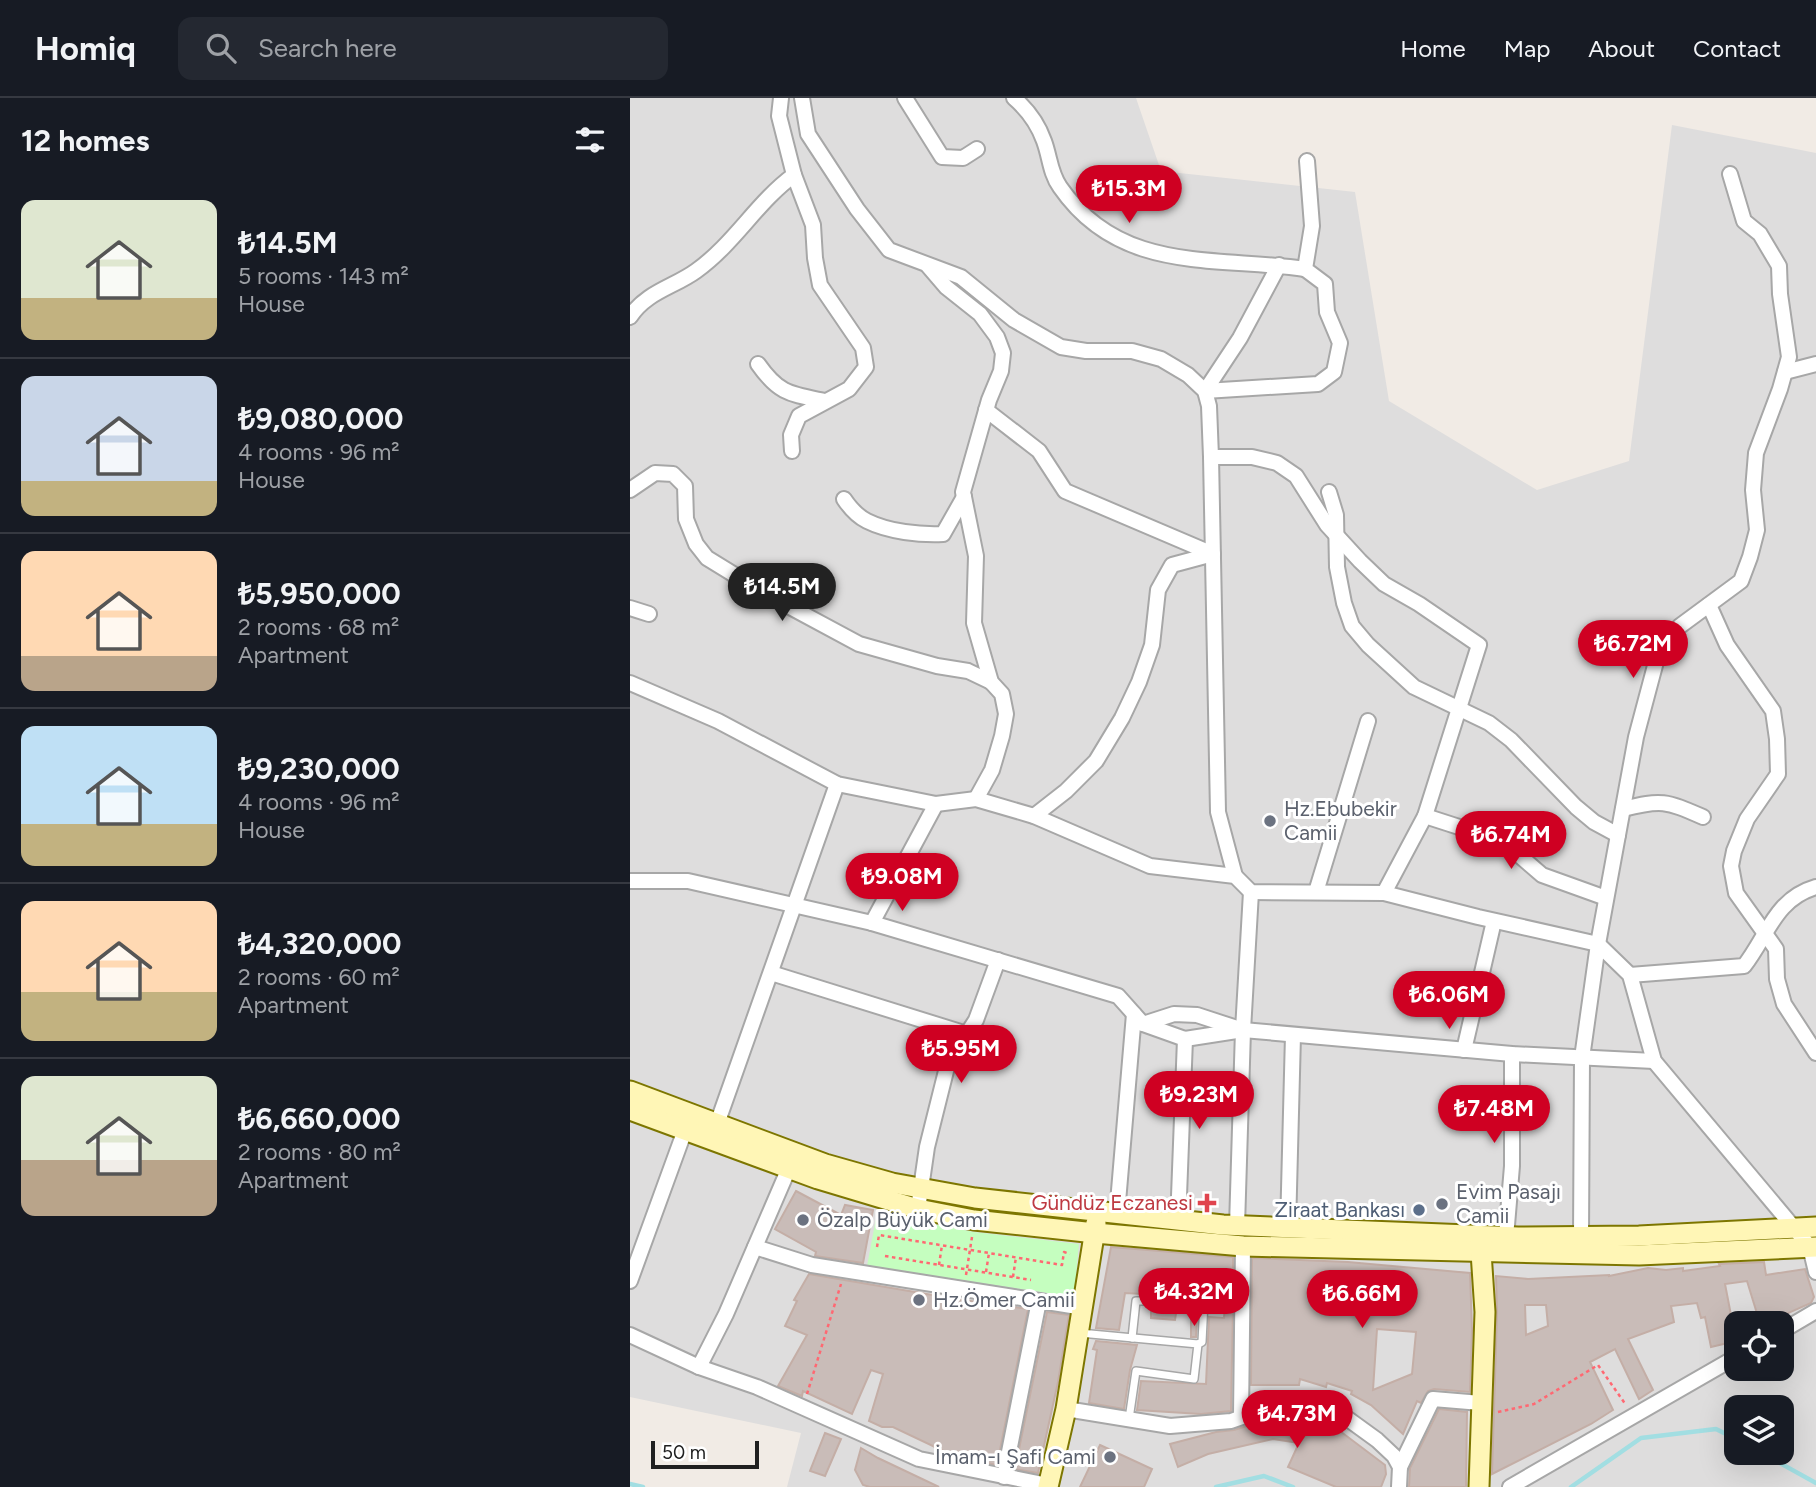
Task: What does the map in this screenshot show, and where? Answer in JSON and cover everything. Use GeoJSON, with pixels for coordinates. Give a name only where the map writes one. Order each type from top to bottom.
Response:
{"type":"FeatureCollection","features":[{"type":"Feature","properties":{"kind":"main road"},"geometry":{"type":"LineString","coordinates":[[630,1091],[825,1164],[922,1189],[975,1198],[1178,1222],[1639,1255],[1813,1247]]}},
{"type":"Feature","properties":{"kind":"main road"},"geometry":{"type":"LineString","coordinates":[[630,1110],[789,1168],[918,1209],[974,1220],[1095,1233],[1243,1246],[1482,1244],[1506,1237],[1639,1236],[1816,1227]]}},
{"type":"Feature","properties":{"kind":"main road"},"geometry":{"type":"LineString","coordinates":[[1048,1486],[1066,1409],[1095,1233],[1107,1213]]}},
{"type":"Feature","properties":{"kind":"main road"},"geometry":{"type":"LineString","coordinates":[[1479,1487],[1485,1311],[1482,1244]]}},
{"type":"Feature","properties":{"kind":"street"},"geometry":{"type":"LineString","coordinates":[[781,98],[779,116],[794,175],[813,225],[820,285],[863,348],[866,367],[849,388],[799,415],[791,435],[792,451]]}},
{"type":"Feature","properties":{"kind":"street"},"geometry":{"type":"LineString","coordinates":[[802,98],[808,134],[856,209],[889,250],[961,277],[1014,320],[1061,347],[1086,351],[1132,351],[1161,359],[1188,374],[1205,391],[1209,406],[1211,457],[1219,812],[1235,876],[1251,892],[1384,893],[1598,944],[1630,975],[1654,1060],[1793,1227],[1813,1247],[1816,1272]]}},
{"type":"Feature","properties":{"kind":"street"},"geometry":{"type":"LineString","coordinates":[[894,98],[902,98],[942,158],[963,158],[977,149]]}},
{"type":"Feature","properties":{"kind":"street"},"geometry":{"type":"LineString","coordinates":[[1014,98],[1029,111],[1044,140],[1053,177],[1072,204],[1099,229],[1164,256],[1305,269],[1325,284],[1327,312],[1340,343],[1334,372],[1318,384],[1205,391]]}},
{"type":"Feature","properties":{"kind":"street"},"geometry":{"type":"LineString","coordinates":[[1305,269],[1312,226],[1307,162]]}},
{"type":"Feature","properties":{"kind":"street"},"geometry":{"type":"LineString","coordinates":[[1580,1237],[1582,1058],[1598,944],[1636,737],[1657,658],[1681,626],[1741,581],[1751,557],[1756,530],[1753,490],[1756,453],[1789,357],[1779,266],[1760,234],[1744,221],[1730,174]]}},
{"type":"Feature","properties":{"kind":"street"},"geometry":{"type":"LineString","coordinates":[[630,317],[651,295],[696,271],[722,249],[775,189],[794,175]]}},
{"type":"Feature","properties":{"kind":"street"},"geometry":{"type":"LineString","coordinates":[[927,264],[946,287],[981,314],[997,337],[1003,353],[1001,371],[986,410],[963,492],[976,556],[975,623],[991,682]]}},
{"type":"Feature","properties":{"kind":"street"},"geometry":{"type":"LineString","coordinates":[[1205,391],[1240,338],[1279,265]]}},
{"type":"Feature","properties":{"kind":"street"},"geometry":{"type":"LineString","coordinates":[[758,364],[769,379],[788,394],[825,401]]}},
{"type":"Feature","properties":{"kind":"street"},"geometry":{"type":"LineString","coordinates":[[1785,372],[1816,365]]}},
{"type":"Feature","properties":{"kind":"street"},"geometry":{"type":"LineString","coordinates":[[986,410],[1039,452],[1065,491],[1213,554]]}},
{"type":"Feature","properties":{"kind":"street"},"geometry":{"type":"LineString","coordinates":[[1211,457],[1252,457],[1277,463],[1296,476],[1327,525],[1384,584],[1479,645],[1425,816],[1384,893]]}},
{"type":"Feature","properties":{"kind":"street"},"geometry":{"type":"LineString","coordinates":[[630,490],[655,473],[673,474],[685,486],[686,519],[696,544],[707,558],[790,608],[833,628],[859,644],[937,666],[968,671],[991,682],[1002,694],[1006,713],[992,770],[976,799]]}},
{"type":"Feature","properties":{"kind":"street"},"geometry":{"type":"LineString","coordinates":[[1329,492],[1336,515],[1337,567],[1344,603],[1352,626],[1368,645],[1414,687],[1489,723],[1511,740],[1576,807],[1594,822],[1618,835]]}},
{"type":"Feature","properties":{"kind":"street"},"geometry":{"type":"LineString","coordinates":[[844,499],[853,512],[868,522],[930,535],[943,534],[964,498]]}},
{"type":"Feature","properties":{"kind":"street"},"geometry":{"type":"LineString","coordinates":[[1034,816],[1066,791],[1096,761],[1122,718],[1152,645],[1158,590],[1171,565],[1213,554]]}},
{"type":"Feature","properties":{"kind":"street"},"geometry":{"type":"LineString","coordinates":[[1709,605],[1727,645],[1773,711],[1778,774],[1738,835],[1731,866],[1735,892],[1776,949],[1777,979],[1784,1004],[1816,1053]]}},
{"type":"Feature","properties":{"kind":"street"},"geometry":{"type":"LineString","coordinates":[[630,608],[649,614]]}},
{"type":"Feature","properties":{"kind":"street"},"geometry":{"type":"LineString","coordinates":[[630,684],[718,721],[837,783],[936,804],[976,799],[1034,816],[1150,866],[1235,876]]}},
{"type":"Feature","properties":{"kind":"street"},"geometry":{"type":"LineString","coordinates":[[1316,892],[1368,721]]}},
{"type":"Feature","properties":{"kind":"street"},"geometry":{"type":"LineString","coordinates":[[717,1124],[837,783]]}},
{"type":"Feature","properties":{"kind":"street"},"geometry":{"type":"LineString","coordinates":[[1623,809],[1655,801],[1703,817]]}},
{"type":"Feature","properties":{"kind":"street"},"geometry":{"type":"LineString","coordinates":[[872,923],[936,804]]}},
{"type":"Feature","properties":{"kind":"street"},"geometry":{"type":"LineString","coordinates":[[1425,816],[1487,836],[1512,849],[1542,875],[1606,898]]}},
{"type":"Feature","properties":{"kind":"street"},"geometry":{"type":"LineString","coordinates":[[630,881],[688,881],[872,923],[1118,996],[1139,1019],[1185,1039],[1243,1030]]}},
{"type":"Feature","properties":{"kind":"street"},"geometry":{"type":"LineString","coordinates":[[1630,975],[1744,966],[1759,947],[1783,906],[1802,891],[1816,887]]}},
{"type":"Feature","properties":{"kind":"street"},"geometry":{"type":"LineString","coordinates":[[1237,1226],[1243,1030],[1251,892]]}},
{"type":"Feature","properties":{"kind":"street"},"geometry":{"type":"LineString","coordinates":[[1464,1050],[1494,921]]}},
{"type":"Feature","properties":{"kind":"street"},"geometry":{"type":"LineString","coordinates":[[918,1209],[927,1147],[948,1063],[976,1020],[998,960]]}},
{"type":"Feature","properties":{"kind":"street"},"geometry":{"type":"LineString","coordinates":[[771,973],[967,1034]]}},
{"type":"Feature","properties":{"kind":"street"},"geometry":{"type":"LineString","coordinates":[[1139,1019],[1174,1014],[1197,1015],[1243,1030],[1293,1035],[1512,1054],[1654,1060]]}},
{"type":"Feature","properties":{"kind":"street"},"geometry":{"type":"LineString","coordinates":[[1107,1213],[1139,1019]]}},
{"type":"Feature","properties":{"kind":"street"},"geometry":{"type":"LineString","coordinates":[[1288,1228],[1293,1035]]}},
{"type":"Feature","properties":{"kind":"street"},"geometry":{"type":"LineString","coordinates":[[1178,1222],[1185,1039]]}},
{"type":"Feature","properties":{"kind":"street"},"geometry":{"type":"LineString","coordinates":[[1506,1237],[1512,1166],[1512,1054]]}},
{"type":"Feature","properties":{"kind":"street"},"geometry":{"type":"LineString","coordinates":[[630,1281],[685,1130]]}},
{"type":"Feature","properties":{"kind":"street"},"geometry":{"type":"LineString","coordinates":[[699,1367],[726,1314],[789,1168]]}},
{"type":"Feature","properties":{"kind":"street"},"geometry":{"type":"LineString","coordinates":[[1241,1416],[1243,1246]]}},
{"type":"Feature","properties":{"kind":"street"},"geometry":{"type":"LineString","coordinates":[[755,1247],[812,1265],[1084,1308]]}},
{"type":"Feature","properties":{"kind":"street"},"geometry":{"type":"LineString","coordinates":[[1004,1477],[1039,1301]]}},
{"type":"Feature","properties":{"kind":"street"},"geometry":{"type":"LineString","coordinates":[[1794,1324],[1816,1311]]}},
{"type":"Feature","properties":{"kind":"street"},"geometry":{"type":"LineString","coordinates":[[630,1335],[699,1367],[757,1387],[919,1459],[1048,1486]]}},
{"type":"Feature","properties":{"kind":"street"},"geometry":{"type":"LineString","coordinates":[[1510,1487],[1724,1364]]}},
{"type":"Feature","properties":{"kind":"street"},"geometry":{"type":"LineString","coordinates":[[1399,1467],[1433,1399],[1481,1409]]}},
{"type":"Feature","properties":{"kind":"street"},"geometry":{"type":"LineString","coordinates":[[1066,1409],[1170,1426],[1231,1421],[1285,1402],[1309,1401],[1337,1411],[1394,1456],[1399,1467],[1399,1487]]}},
{"type":"Feature","properties":{"kind":"lane"},"geometry":{"type":"LineString","coordinates":[[1132,1338],[1136,1301],[1204,1301],[1242,1297]]}},
{"type":"Feature","properties":{"kind":"lane"},"geometry":{"type":"LineString","coordinates":[[1129,1419],[1136,1371],[1194,1379],[1198,1344],[1202,1342],[1204,1301]]}},
{"type":"Feature","properties":{"kind":"lane"},"geometry":{"type":"LineString","coordinates":[[1079,1333],[1198,1344]]}},
{"type":"Feature","properties":{"kind":"path"},"geometry":{"type":"LineString","coordinates":[[964,1289],[974,1220]]}},
{"type":"Feature","properties":{"kind":"path"},"geometry":{"type":"LineString","coordinates":[[877,1247],[879,1235],[1062,1265],[1064,1252],[1070,1254]]}},
{"type":"Feature","properties":{"kind":"path"},"geometry":{"type":"LineString","coordinates":[[939,1265],[942,1245]]}},
{"type":"Feature","properties":{"kind":"path"},"geometry":{"type":"LineString","coordinates":[[986,1272],[989,1253]]}},
{"type":"Feature","properties":{"kind":"path"},"geometry":{"type":"LineString","coordinates":[[885,1256],[1031,1280]]}},
{"type":"Feature","properties":{"kind":"path"},"geometry":{"type":"LineString","coordinates":[[1013,1277],[1016,1258]]}},
{"type":"Feature","properties":{"kind":"path"},"geometry":{"type":"LineString","coordinates":[[802,1407],[844,1270]]}},
{"type":"Feature","properties":{"kind":"path"},"geometry":{"type":"LineString","coordinates":[[1481,1409],[1534,1404],[1598,1365],[1634,1416]]}},
{"type":"Feature","properties":{"kind":"shaded area"},"geometry":{"type":"Polygon","coordinates":[[[630,98],[1136,98],[1161,171],[1355,192],[1389,401],[1537,490],[1629,461],[1672,125],[1816,153],[1816,1487],[787,1487],[801,1433],[630,1397],[630,98]]]}},
{"type":"Feature","properties":{"kind":"green space"},"geometry":{"type":"Polygon","coordinates":[[[877,1213],[974,1232],[1079,1244],[1074,1297],[867,1266],[877,1213]]]}},
{"type":"Feature","properties":{"kind":"building"},"geometry":{"type":"Polygon","coordinates":[[[796,1191],[841,1215],[845,1205],[873,1210],[863,1263],[815,1256],[816,1252],[775,1229],[796,1191]]]}},
{"type":"Feature","properties":{"kind":"building"},"geometry":{"type":"Polygon","coordinates":[[[1111,1247],[1233,1257],[1233,1277],[1176,1273],[1176,1278],[1162,1277],[1161,1295],[1125,1293],[1119,1330],[1096,1328],[1111,1247]]]}},
{"type":"Feature","properties":{"kind":"building"},"geometry":{"type":"Polygon","coordinates":[[[1252,1258],[1348,1262],[1470,1273],[1470,1392],[1434,1389],[1428,1391],[1421,1403],[1417,1401],[1403,1434],[1371,1405],[1351,1394],[1352,1391],[1327,1383],[1326,1387],[1300,1379],[1299,1385],[1251,1385],[1252,1258]],[[1377,1329],[1373,1390],[1412,1374],[1416,1332],[1377,1329]]]}},
{"type":"Feature","properties":{"kind":"building"},"geometry":{"type":"Polygon","coordinates":[[[1764,1262],[1766,1275],[1805,1269],[1814,1297],[1811,1303],[1793,1311],[1756,1311],[1747,1281],[1725,1284],[1730,1311],[1724,1311],[1724,1344],[1711,1347],[1705,1317],[1701,1318],[1697,1303],[1671,1306],[1674,1322],[1628,1339],[1653,1390],[1639,1399],[1615,1349],[1590,1362],[1613,1410],[1492,1474],[1496,1276],[1528,1279],[1609,1276],[1648,1268],[1683,1268],[1683,1271],[1720,1266],[1719,1264],[1764,1262]],[[1525,1305],[1526,1335],[1548,1326],[1546,1305],[1525,1305]]]}},
{"type":"Feature","properties":{"kind":"building"},"geometry":{"type":"Polygon","coordinates":[[[809,1274],[1028,1309],[997,1465],[956,1457],[893,1427],[882,1427],[869,1421],[883,1374],[871,1370],[852,1414],[803,1391],[802,1396],[778,1386],[807,1335],[785,1326],[797,1301],[794,1300],[809,1274]]]}},
{"type":"Feature","properties":{"kind":"building"},"geometry":{"type":"Polygon","coordinates":[[[1225,1305],[1233,1305],[1231,1411],[1201,1414],[1137,1410],[1141,1381],[1206,1384],[1209,1317],[1224,1318],[1225,1305]]]}},
{"type":"Feature","properties":{"kind":"building"},"geometry":{"type":"Polygon","coordinates":[[[1151,1307],[1177,1307],[1175,1320],[1151,1318],[1151,1307]]]}},
{"type":"Feature","properties":{"kind":"building"},"geometry":{"type":"Polygon","coordinates":[[[1047,1312],[1069,1315],[1058,1382],[1038,1473],[1015,1469],[1047,1312]]]}},
{"type":"Feature","properties":{"kind":"building"},"geometry":{"type":"Polygon","coordinates":[[[1191,1320],[1197,1320],[1196,1337],[1191,1337],[1191,1320]]]}},
{"type":"Feature","properties":{"kind":"building"},"geometry":{"type":"Polygon","coordinates":[[[1096,1341],[1137,1345],[1124,1409],[1089,1403],[1096,1341]]]}},
{"type":"Feature","properties":{"kind":"building"},"geometry":{"type":"Polygon","coordinates":[[[1439,1409],[1467,1412],[1466,1487],[1409,1487],[1410,1468],[1439,1409]]]}},
{"type":"Feature","properties":{"kind":"building"},"geometry":{"type":"Polygon","coordinates":[[[1292,1412],[1306,1414],[1332,1425],[1385,1465],[1386,1474],[1381,1487],[1336,1487],[1288,1467],[1299,1443],[1273,1439],[1208,1454],[1178,1467],[1170,1444],[1234,1430],[1292,1412]]]}},
{"type":"Feature","properties":{"kind":"building"},"geometry":{"type":"Polygon","coordinates":[[[825,1433],[841,1439],[825,1476],[810,1471],[825,1433]]]}},
{"type":"Feature","properties":{"kind":"building","name":"İmam-ı Şafi Cami"},"geometry":{"type":"Polygon","coordinates":[[[1100,1445],[1152,1469],[1144,1487],[1080,1487],[1100,1445]]]}},
{"type":"Feature","properties":{"kind":"building"},"geometry":{"type":"Polygon","coordinates":[[[861,1448],[939,1487],[863,1485],[855,1470],[861,1448]]]}},
{"type":"Feature","properties":{"kind":"waterway"},"geometry":{"type":"LineString","coordinates":[[1571,1487],[1641,1438],[1716,1429],[1724,1433]]}},
{"type":"Feature","properties":{"kind":"waterway"},"geometry":{"type":"LineString","coordinates":[[1783,1465],[1816,1483]]}},
{"type":"Feature","properties":{"kind":"waterway"},"geometry":{"type":"LineString","coordinates":[[1216,1487],[1264,1476],[1293,1487]]}},
{"type":"Feature","properties":{"kind":"waterway"},"geometry":{"type":"LineString","coordinates":[[630,1484],[643,1487]]}},
{"type":"Feature","properties":{"kind":"place","name":"Hz.Ebubekir Camii"},"geometry":{"type":"Point","coordinates":[1270,821]}},
{"type":"Feature","properties":{"kind":"place","name":"Gündüz Eczanesi"},"geometry":{"type":"Point","coordinates":[1207,1203]}},
{"type":"Feature","properties":{"kind":"place","name":"Evim Pasajı Camii"},"geometry":{"type":"Point","coordinates":[1442,1204]}},
{"type":"Feature","properties":{"kind":"place","name":"Ziraat Bankası"},"geometry":{"type":"Point","coordinates":[1419,1210]}},
{"type":"Feature","properties":{"kind":"place","name":"Özalp Büyük Cami"},"geometry":{"type":"Point","coordinates":[803,1220]}},
{"type":"Feature","properties":{"kind":"place","name":"Hz.Ömer Camii"},"geometry":{"type":"Point","coordinates":[919,1300]}},
{"type":"Feature","properties":{"kind":"place","name":"İmam-ı Şafi Cami"},"geometry":{"type":"Point","coordinates":[1110,1457]}}]}
